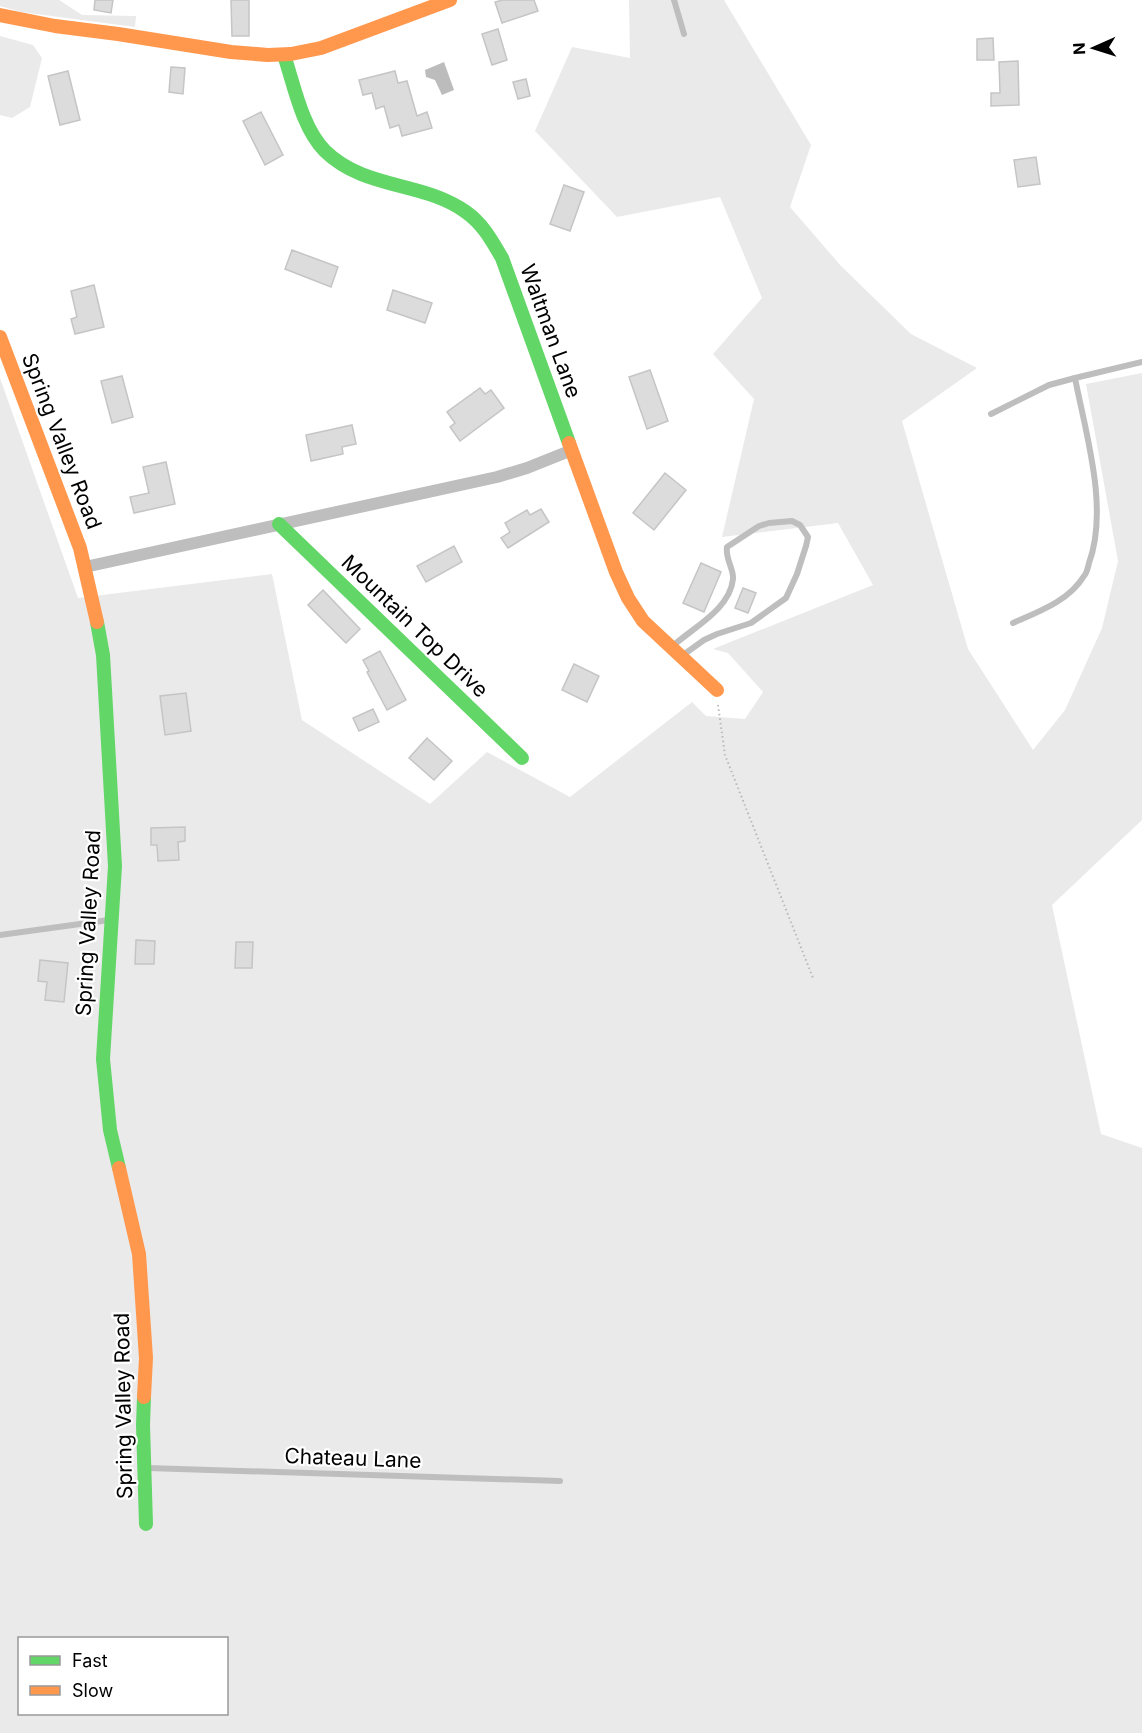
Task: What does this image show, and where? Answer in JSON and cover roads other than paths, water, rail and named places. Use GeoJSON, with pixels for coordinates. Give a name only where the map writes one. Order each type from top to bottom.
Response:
{"type":"FeatureCollection","features":[{"type":"Feature","properties":{"kind":"street"},"geometry":{"type":"LineString","coordinates":[[0,15],[55,26],[256,55],[284,54],[321,48],[450,0]]}},
{"type":"Feature","properties":{"kind":"street","name":"Waltman Lane"},"geometry":{"type":"LineString","coordinates":[[284,54],[312,132],[335,160],[367,177],[449,201],[475,218],[489,234],[502,258],[616,572],[628,598],[643,621],[717,690]]}},
{"type":"Feature","properties":{"kind":"street","name":"Spring Valley Road"},"geometry":{"type":"LineString","coordinates":[[0,337],[76,538],[85,567],[103,655],[115,836],[115,878],[103,1059],[110,1130],[139,1254],[146,1359],[143,1425],[146,1524]]}},
{"type":"Feature","properties":{"kind":"street"},"geometry":{"type":"LineString","coordinates":[[85,567],[497,477],[572,450]]}},
{"type":"Feature","properties":{"kind":"street","name":"Mountain Top Drive"},"geometry":{"type":"LineString","coordinates":[[279,524],[522,758]]}},
{"type":"Feature","properties":{"kind":"lane"},"geometry":{"type":"LineString","coordinates":[[674,0],[684,34]]}},
{"type":"Feature","properties":{"kind":"lane"},"geometry":{"type":"LineString","coordinates":[[991,414],[1049,385],[1142,362]]}},
{"type":"Feature","properties":{"kind":"lane"},"geometry":{"type":"LineString","coordinates":[[1013,623],[1044,610],[1065,597],[1084,576],[1095,548],[1097,506],[1075,378]]}},
{"type":"Feature","properties":{"kind":"lane"},"geometry":{"type":"LineString","coordinates":[[792,521],[800,525],[808,537],[797,574],[786,598],[751,623],[717,634],[676,652],[688,633],[708,620],[732,588],[734,576],[726,554],[727,547],[759,526],[792,521]]}},
{"type":"Feature","properties":{"kind":"lane"},"geometry":{"type":"LineString","coordinates":[[0,935],[112,920]]}},
{"type":"Feature","properties":{"kind":"lane","name":"Chateau Lane"},"geometry":{"type":"LineString","coordinates":[[144,1468],[560,1481]]}}]}
